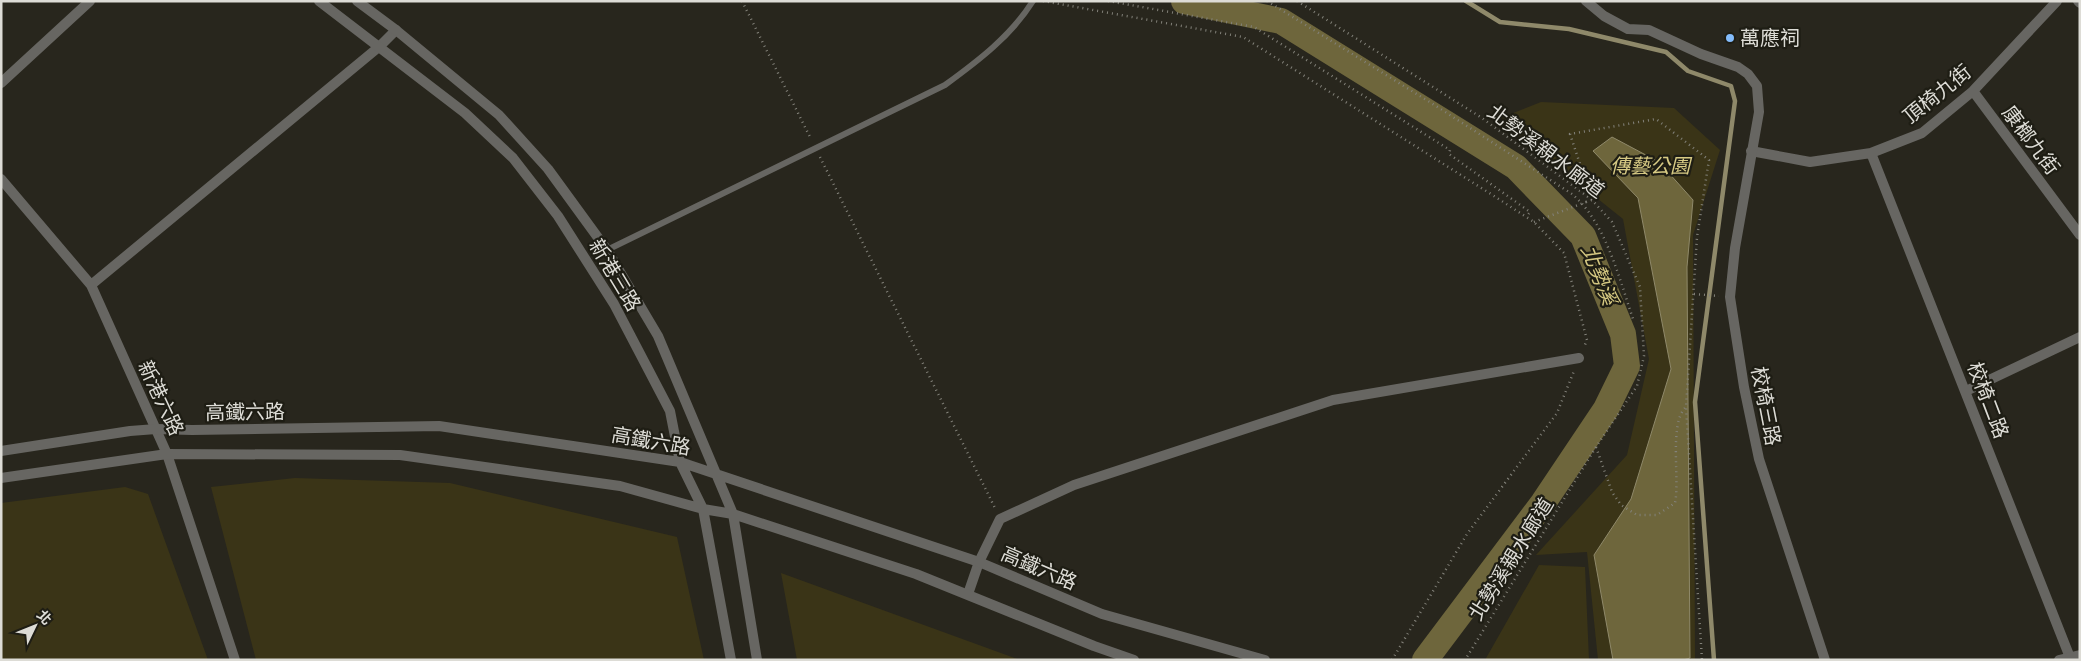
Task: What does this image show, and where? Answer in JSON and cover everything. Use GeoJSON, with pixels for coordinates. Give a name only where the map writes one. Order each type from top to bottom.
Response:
{"type":"FeatureCollection","features":[{"type":"Feature","properties":{"kind":"street"},"geometry":{"type":"LineString","coordinates":[[1,82],[90,1]]}},
{"type":"Feature","properties":{"kind":"street","name":"新港三路"},"geometry":{"type":"LineString","coordinates":[[320,1],[465,113],[506,152],[558,216],[614,304],[670,411],[680,462],[703,509],[731,660]]}},
{"type":"Feature","properties":{"kind":"street","name":"新港三路"},"geometry":{"type":"LineString","coordinates":[[356,1],[396,30],[499,115],[548,169],[607,250],[658,336],[733,514],[757,660]]}},
{"type":"Feature","properties":{"kind":"street","name":"校椅三路"},"geometry":{"type":"LineString","coordinates":[[1586,1],[1604,16],[1628,29],[1649,30],[1701,54],[1738,67],[1748,74],[1757,86],[1759,112],[1750,151],[1734,248],[1730,297],[1744,388],[1759,459],[1824,660]]}},
{"type":"Feature","properties":{"kind":"street","name":"頂椅九街"},"geometry":{"type":"LineString","coordinates":[[1750,151],[1810,162],[1871,153],[1922,133],[1973,91],[2057,1]]}},
{"type":"Feature","properties":{"kind":"street"},"geometry":{"type":"LineString","coordinates":[[91,285],[380,46],[396,30]]}},
{"type":"Feature","properties":{"kind":"street","name":"康榔九街"},"geometry":{"type":"LineString","coordinates":[[1973,91],[2080,235]]}},
{"type":"Feature","properties":{"kind":"street","name":"校椅二路"},"geometry":{"type":"LineString","coordinates":[[1871,153],[2070,658]]}},
{"type":"Feature","properties":{"kind":"street","name":"新港六路"},"geometry":{"type":"LineString","coordinates":[[1,179],[91,285],[167,454],[235,660]]}},
{"type":"Feature","properties":{"kind":"street"},"geometry":{"type":"LineString","coordinates":[[1966,391],[2080,337]]}},
{"type":"Feature","properties":{"kind":"street"},"geometry":{"type":"LineString","coordinates":[[968,594],[979,562],[1000,519],[1074,486],[1332,400],[1579,358]]}},
{"type":"Feature","properties":{"kind":"street","name":"高鐵六路"},"geometry":{"type":"LineString","coordinates":[[1,451],[156,429],[439,426],[680,462],[979,562],[1102,614],[1265,660]]}},
{"type":"Feature","properties":{"kind":"street","name":"高鐵六路"},"geometry":{"type":"LineString","coordinates":[[1,478],[167,454],[400,455],[620,486],[703,509],[733,514],[916,574],[1094,646],[1134,660]]}},
{"type":"Feature","properties":{"kind":"lane"},"geometry":{"type":"LineString","coordinates":[[607,250],[945,85],[976,63],[1000,41],[1020,21],[1033,1]]}},
{"type":"Feature","properties":{"kind":"path"},"geometry":{"type":"LineString","coordinates":[[742,1],[1000,519]]}},
{"type":"Feature","properties":{"kind":"path"},"geometry":{"type":"LineString","coordinates":[[1043,1],[1243,36],[1534,222],[1564,253],[1587,340],[1557,414],[1467,534],[1392,660]]}},
{"type":"Feature","properties":{"kind":"path"},"geometry":{"type":"LineString","coordinates":[[1108,1],[1254,27],[1450,150],[1449,154],[1530,212],[1526,217]]}},
{"type":"Feature","properties":{"kind":"path"},"geometry":{"type":"LineString","coordinates":[[1267,1],[1452,116],[1586,205],[1611,254],[1634,322]]}},
{"type":"Feature","properties":{"kind":"path","name":"北勢溪親水廊道"},"geometry":{"type":"LineString","coordinates":[[1296,1],[1482,118],[1592,200],[1612,222],[1640,287],[1644,356],[1637,386],[1596,447],[1465,660]]}},
{"type":"Feature","properties":{"kind":"path"},"geometry":{"type":"LineString","coordinates":[[1534,222],[1592,200],[1570,134],[1656,118],[1708,160],[1697,237],[1686,407],[1702,660]]}},
{"type":"Feature","properties":{"kind":"path"},"geometry":{"type":"LineString","coordinates":[[1694,294],[1730,297]]}},
{"type":"Feature","properties":{"kind":"path"},"geometry":{"type":"LineString","coordinates":[[1596,447],[1612,492],[1621,505],[1637,515],[1657,515],[1675,503],[1677,494],[1675,449],[1680,413],[1686,407]]}},
{"type":"Feature","properties":{"kind":"green space","name":"傳藝公園"},"geometry":{"type":"Polygon","coordinates":[[[1541,102],[1674,108],[1720,150],[1693,235],[1695,660],[1598,660],[1587,552],[1536,555],[1627,455],[1649,359],[1623,219],[1498,119],[1541,102]]]}},
{"type":"Feature","properties":{"kind":"green space"},"geometry":{"type":"Polygon","coordinates":[[[295,478],[450,483],[677,537],[704,660],[256,660],[211,487],[295,478]]]}},
{"type":"Feature","properties":{"kind":"green space"},"geometry":{"type":"Polygon","coordinates":[[[125,487],[148,494],[208,660],[1,660],[1,503],[125,487]]]}},
{"type":"Feature","properties":{"kind":"green space"},"geometry":{"type":"Polygon","coordinates":[[[1539,565],[1585,567],[1589,660],[1485,660],[1539,565]]]}},
{"type":"Feature","properties":{"kind":"green space"},"geometry":{"type":"Polygon","coordinates":[[[781,573],[1020,660],[797,660],[781,573]]]}},
{"type":"Feature","properties":{"kind":"shaded area"},"geometry":{"type":"Polygon","coordinates":[[[1612,137],[1659,162],[1693,200],[1687,267],[1690,658],[1683,660],[1613,660],[1594,555],[1631,499],[1671,369],[1638,198],[1593,151],[1612,137]]]}},
{"type":"Feature","properties":{"kind":"waterway","name":"北勢溪"},"geometry":{"type":"LineString","coordinates":[[1184,1],[1281,21],[1516,167],[1583,236],[1623,334],[1627,366],[1606,409],[1543,503],[1425,660]]}},
{"type":"Feature","properties":{"kind":"waterway"},"geometry":{"type":"LineString","coordinates":[[1466,1],[1500,22],[1569,29],[1666,52],[1688,71],[1731,86],[1735,101],[1695,402],[1714,660]]}},
{"type":"Feature","properties":{"kind":"place","name":"萬應祠"},"geometry":{"type":"Point","coordinates":[1730,38]}}]}
